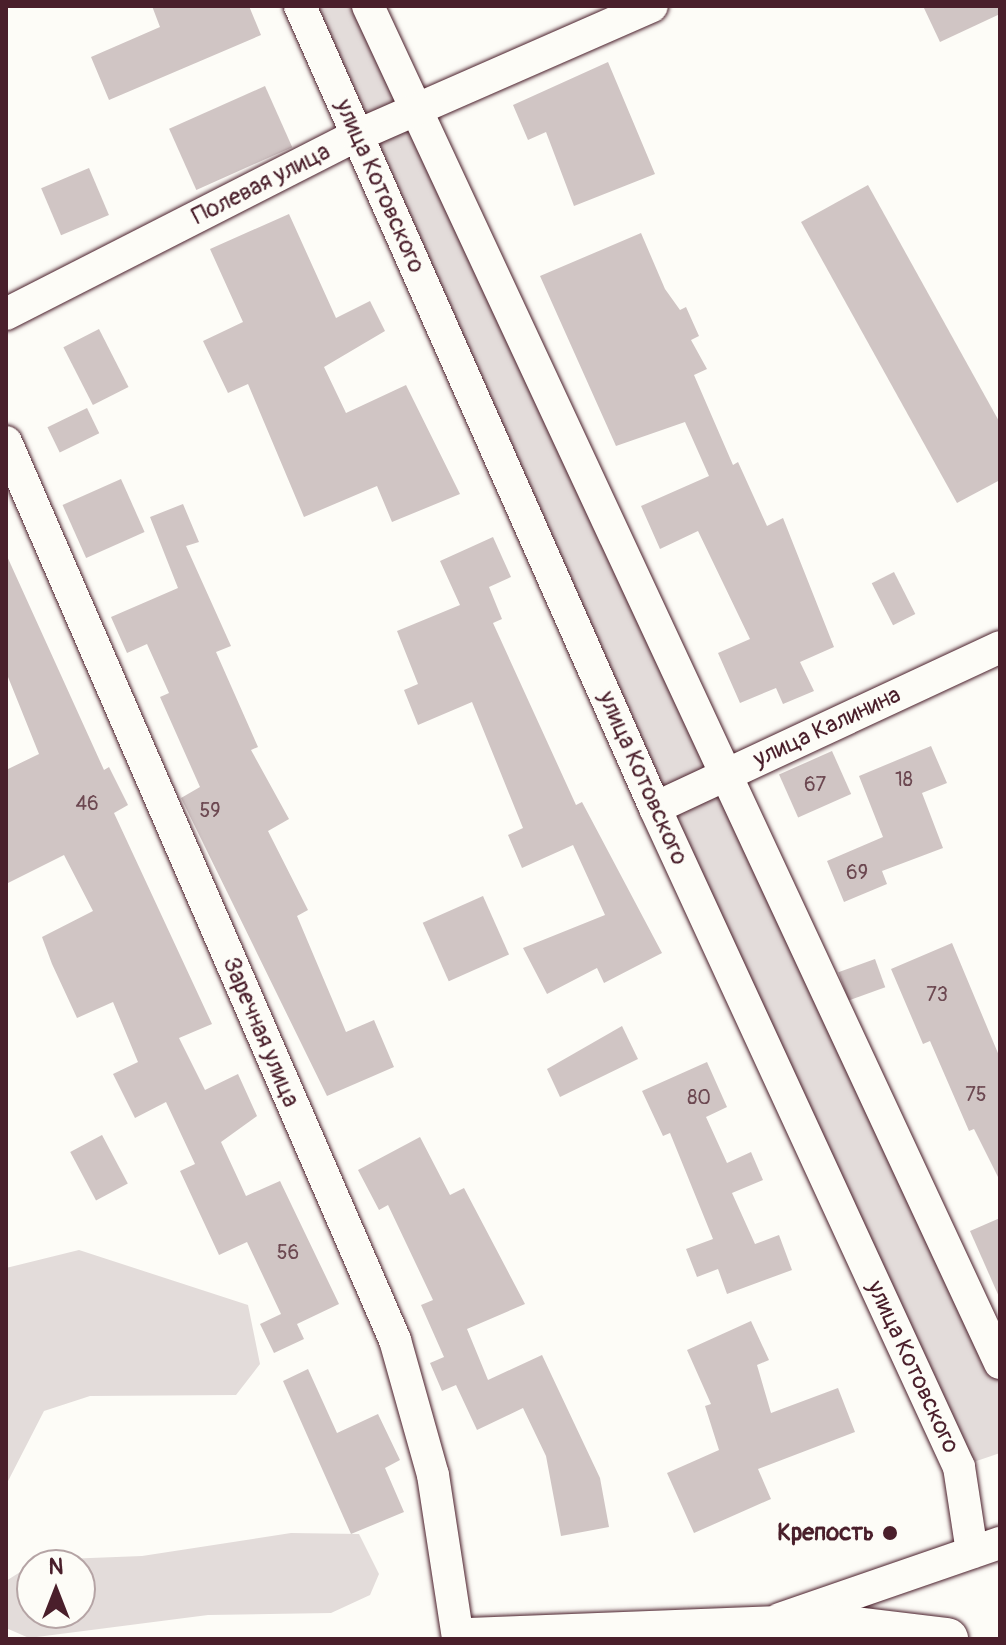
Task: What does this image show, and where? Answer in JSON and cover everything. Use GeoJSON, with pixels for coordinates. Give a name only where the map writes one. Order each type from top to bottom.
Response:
{"type":"FeatureCollection","features":[{"type":"Feature","properties":{"kind":"main road"},"geometry":{"type":"LineString","coordinates":[[469,1639],[681,1634],[831,1625],[947,1639]]}},
{"type":"Feature","properties":{"kind":"street","name":"улица Котовского"},"geometry":{"type":"LineString","coordinates":[[300,6],[655,808],[959,1467],[986,1548]]}},
{"type":"Feature","properties":{"kind":"street"},"geometry":{"type":"LineString","coordinates":[[368,6],[1000,1363]]}},
{"type":"Feature","properties":{"kind":"street","name":"Полевая улица"},"geometry":{"type":"LineString","coordinates":[[6,314],[414,108],[652,6]]}},
{"type":"Feature","properties":{"kind":"street","name":"Заречная улица"},"geometry":{"type":"LineString","coordinates":[[6,442],[395,1340],[433,1475],[458,1639]]}},
{"type":"Feature","properties":{"kind":"street","name":"улица Калинина"},"geometry":{"type":"LineString","coordinates":[[655,808],[1000,647]]}},
{"type":"Feature","properties":{"kind":"street"},"geometry":{"type":"LineString","coordinates":[[754,1628],[986,1548]]}},
{"type":"Feature","properties":{"kind":"shaded area"},"geometry":{"type":"Polygon","coordinates":[[[300,6],[368,6],[1000,1363],[1000,1453],[959,1467],[300,6]]]}},
{"type":"Feature","properties":{"kind":"shaded area"},"geometry":{"type":"Polygon","coordinates":[[[79,1250],[248,1305],[260,1364],[236,1395],[90,1396],[44,1411],[6,1485],[6,1268],[79,1250]]]}},
{"type":"Feature","properties":{"kind":"shaded area"},"geometry":{"type":"Polygon","coordinates":[[[291,1533],[359,1534],[379,1574],[370,1595],[331,1613],[208,1615],[29,1638],[6,1628],[6,1581],[16,1575],[16,1629],[96,1629],[96,1558],[142,1556],[291,1533]]]}},
{"type":"Feature","properties":{"kind":"building"},"geometry":{"type":"Polygon","coordinates":[[[152,6],[249,6],[261,35],[109,100],[91,57],[160,27],[152,6]]]}},
{"type":"Feature","properties":{"kind":"building"},"geometry":{"type":"Polygon","coordinates":[[[923,6],[1000,6],[1000,14],[940,42],[923,6]]]}},
{"type":"Feature","properties":{"kind":"building"},"geometry":{"type":"Polygon","coordinates":[[[608,62],[655,174],[574,206],[546,132],[528,140],[513,105],[608,62]]]}},
{"type":"Feature","properties":{"kind":"building"},"geometry":{"type":"Polygon","coordinates":[[[265,86],[292,147],[196,190],[169,129],[265,86]]]}},
{"type":"Feature","properties":{"kind":"building"},"geometry":{"type":"Polygon","coordinates":[[[89,168],[109,215],[61,235],[41,188],[89,168]]]}},
{"type":"Feature","properties":{"kind":"building"},"geometry":{"type":"Polygon","coordinates":[[[868,185],[1000,423],[1000,480],[957,503],[801,222],[868,185]]]}},
{"type":"Feature","properties":{"kind":"building"},"geometry":{"type":"Polygon","coordinates":[[[289,214],[336,318],[370,301],[385,331],[324,367],[346,413],[406,385],[460,494],[392,522],[377,486],[304,517],[248,384],[228,393],[203,341],[243,322],[210,249],[289,214]]]}},
{"type":"Feature","properties":{"kind":"building"},"geometry":{"type":"Polygon","coordinates":[[[641,233],[665,289],[680,310],[686,307],[699,336],[691,340],[707,369],[694,375],[733,465],[738,462],[767,526],[783,518],[834,647],[800,662],[814,691],[783,704],[776,688],[740,703],[718,653],[750,639],[698,531],[660,549],[641,506],[709,476],[685,422],[616,446],[540,276],[641,233]]]}},
{"type":"Feature","properties":{"kind":"building"},"geometry":{"type":"Polygon","coordinates":[[[99,329],[129,387],[93,405],[63,347],[99,329]]]}},
{"type":"Feature","properties":{"kind":"building"},"geometry":{"type":"Polygon","coordinates":[[[87,408],[99,433],[60,452],[47,427],[87,408]]]}},
{"type":"Feature","properties":{"kind":"building"},"geometry":{"type":"Polygon","coordinates":[[[121,479],[145,532],[86,558],[63,505],[121,479]]]}},
{"type":"Feature","properties":{"kind":"building"},"geometry":{"type":"Polygon","coordinates":[[[183,504],[199,542],[186,546],[231,646],[216,652],[258,747],[251,750],[289,819],[268,831],[308,910],[297,916],[346,1032],[374,1020],[394,1067],[327,1096],[181,798],[200,787],[160,697],[169,693],[147,644],[127,653],[111,617],[178,588],[150,517],[183,504]]]}},
{"type":"Feature","properties":{"kind":"building"},"geometry":{"type":"Polygon","coordinates":[[[493,537],[511,577],[489,587],[502,619],[493,623],[576,805],[582,802],[662,953],[604,983],[597,968],[547,994],[523,948],[605,915],[573,845],[522,868],[508,835],[523,828],[472,702],[418,725],[404,690],[418,684],[397,631],[460,605],[440,561],[493,537]]]}},
{"type":"Feature","properties":{"kind":"building"},"geometry":{"type":"Polygon","coordinates":[[[6,554],[104,770],[109,767],[128,805],[114,813],[212,1024],[179,1038],[205,1090],[238,1074],[257,1116],[221,1142],[246,1196],[280,1181],[339,1304],[297,1324],[304,1339],[274,1353],[260,1324],[281,1314],[247,1242],[219,1255],[180,1171],[195,1164],[166,1102],[135,1118],[113,1074],[138,1062],[113,1002],[77,1018],[52,964],[42,937],[93,911],[64,855],[6,884],[6,770],[39,754],[6,672],[6,554]]]}},
{"type":"Feature","properties":{"kind":"building"},"geometry":{"type":"Polygon","coordinates":[[[894,572],[915,614],[893,625],[872,583],[894,572]]]}},
{"type":"Feature","properties":{"kind":"building"},"geometry":{"type":"Polygon","coordinates":[[[931,746],[947,783],[922,793],[943,848],[882,871],[887,884],[844,902],[827,861],[883,837],[859,776],[931,746]]]}},
{"type":"Feature","properties":{"kind":"building"},"geometry":{"type":"Polygon","coordinates":[[[832,751],[851,794],[798,818],[779,775],[832,751]]]}},
{"type":"Feature","properties":{"kind":"building"},"geometry":{"type":"Polygon","coordinates":[[[483,896],[509,954],[449,981],[423,923],[483,896]]]}},
{"type":"Feature","properties":{"kind":"building"},"geometry":{"type":"Polygon","coordinates":[[[952,943],[1000,1058],[1000,1181],[974,1129],[969,1131],[930,1041],[923,1044],[891,969],[952,943]]]}},
{"type":"Feature","properties":{"kind":"building"},"geometry":{"type":"Polygon","coordinates":[[[875,959],[885,987],[849,1001],[838,972],[875,959]]]}},
{"type":"Feature","properties":{"kind":"building"},"geometry":{"type":"Polygon","coordinates":[[[622,1026],[638,1059],[560,1097],[547,1069],[622,1026]]]}},
{"type":"Feature","properties":{"kind":"building"},"geometry":{"type":"Polygon","coordinates":[[[707,1062],[727,1107],[706,1117],[727,1163],[751,1152],[763,1180],[732,1193],[755,1244],[779,1235],[792,1270],[727,1294],[718,1269],[697,1277],[686,1249],[713,1239],[670,1133],[663,1136],[642,1091],[707,1062]]]}},
{"type":"Feature","properties":{"kind":"building"},"geometry":{"type":"Polygon","coordinates":[[[102,1135],[128,1184],[96,1200],[70,1152],[102,1135]]]}},
{"type":"Feature","properties":{"kind":"building"},"geometry":{"type":"Polygon","coordinates":[[[420,1137],[450,1195],[464,1188],[525,1304],[467,1329],[488,1380],[542,1355],[600,1478],[609,1527],[561,1536],[546,1456],[523,1408],[477,1430],[456,1385],[442,1391],[430,1363],[444,1357],[421,1305],[433,1300],[388,1205],[379,1210],[358,1170],[420,1137]]]}},
{"type":"Feature","properties":{"kind":"building"},"geometry":{"type":"Polygon","coordinates":[[[1000,1218],[1000,1299],[970,1231],[1000,1218]]]}},
{"type":"Feature","properties":{"kind":"building"},"geometry":{"type":"Polygon","coordinates":[[[751,1321],[769,1360],[757,1365],[771,1413],[838,1388],[855,1432],[758,1469],[771,1499],[694,1533],[667,1473],[719,1450],[705,1406],[711,1404],[687,1350],[751,1321]]]}},
{"type":"Feature","properties":{"kind":"building"},"geometry":{"type":"Polygon","coordinates":[[[308,1369],[337,1433],[378,1414],[400,1460],[385,1468],[404,1512],[351,1534],[283,1381],[308,1369]]]}},
{"type":"Feature","properties":{"kind":"place","name":"Крепость"},"geometry":{"type":"Point","coordinates":[890,1533]}}]}
